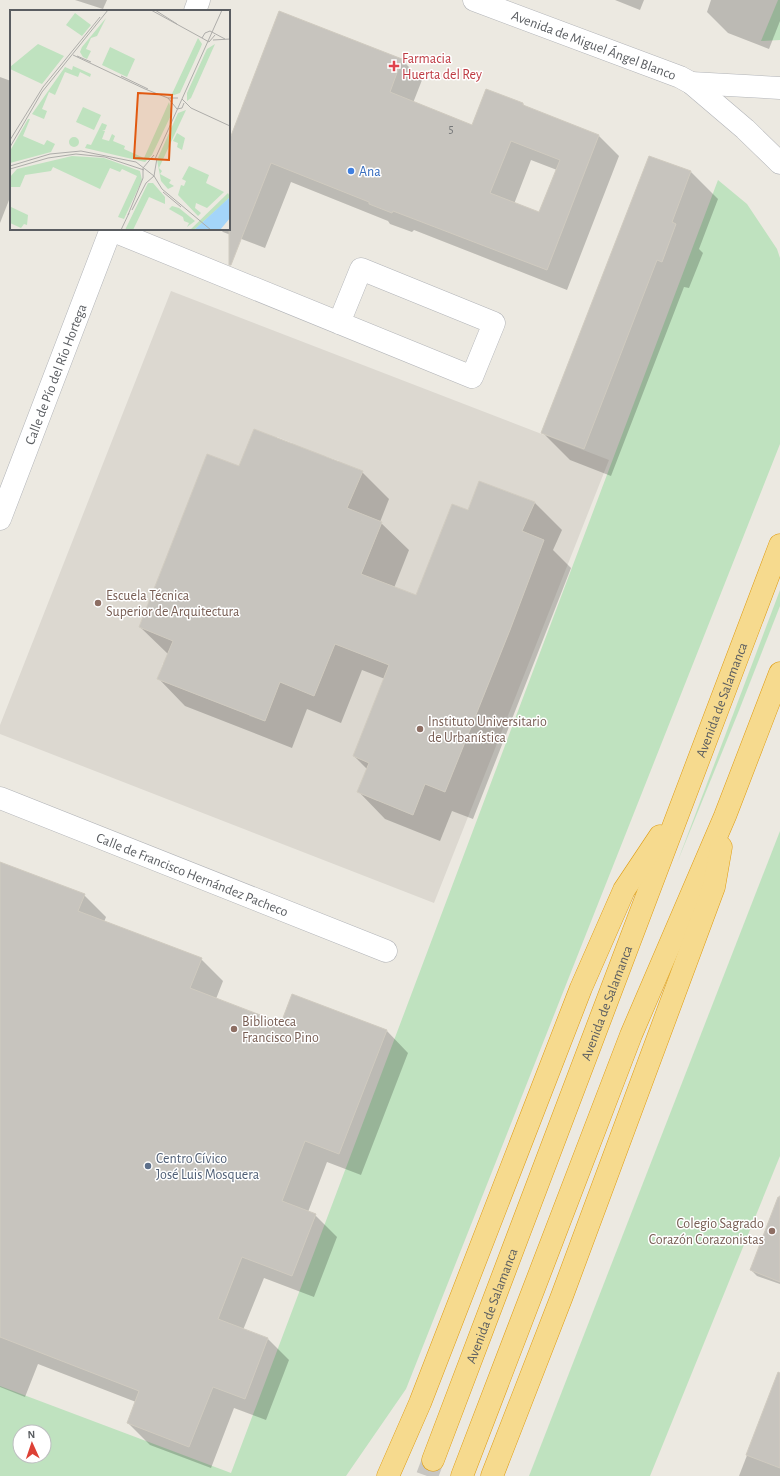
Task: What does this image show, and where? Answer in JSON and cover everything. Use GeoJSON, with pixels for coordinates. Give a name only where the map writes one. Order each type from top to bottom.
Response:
{"type":"FeatureCollection","features":[{"type":"Feature","properties":{"kind":"highway","name":"Avenida de Salamanca"},"geometry":{"type":"LineString","coordinates":[[433,1460],[780,545]]}},
{"type":"Feature","properties":{"kind":"highway"},"geometry":{"type":"LineString","coordinates":[[462,1476],[631,1035],[725,816],[780,673]]}},
{"type":"Feature","properties":{"kind":"highway"},"geometry":{"type":"LineString","coordinates":[[388,1476],[420,1403],[476,1262],[581,988],[624,890],[682,801]]}},
{"type":"Feature","properties":{"kind":"highway"},"geometry":{"type":"LineString","coordinates":[[492,1476],[568,1281],[714,887],[725,816]]}},
{"type":"Feature","properties":{"kind":"street"},"geometry":{"type":"LineString","coordinates":[[195,10],[199,0]]}},
{"type":"Feature","properties":{"kind":"street","name":"Avenida de Miguel Ángel Blanco"},"geometry":{"type":"LineString","coordinates":[[474,0],[680,76],[691,83],[746,129],[780,163]]}},
{"type":"Feature","properties":{"kind":"street","name":"Avenida de Miguel Ángel Blanco"},"geometry":{"type":"LineString","coordinates":[[691,83],[780,88]]}},
{"type":"Feature","properties":{"kind":"street","name":"Calle de Pío del Río Hortega"},"geometry":{"type":"LineString","coordinates":[[0,518],[111,230],[339,323],[472,377],[494,323],[361,269],[339,323]]}},
{"type":"Feature","properties":{"kind":"street","name":"Calle de Francisco Hernández Pacheco"},"geometry":{"type":"LineString","coordinates":[[0,798],[386,951]]}},
{"type":"Feature","properties":{"kind":"shaded area","name":"Escuela Técnica Superior de Arquitectura"},"geometry":{"type":"Polygon","coordinates":[[[171,291],[609,460],[434,903],[0,734],[0,725],[171,291]],[[254,429],[248,445],[244,468],[207,454],[139,627],[176,642],[167,665],[163,663],[157,679],[241,712],[251,710],[249,716],[264,721],[271,706],[275,680],[314,696],[335,644],[389,665],[353,756],[369,763],[357,792],[377,801],[380,794],[393,807],[412,815],[425,784],[445,792],[510,629],[544,540],[522,531],[535,502],[479,481],[468,510],[452,504],[416,595],[361,575],[382,522],[343,507],[356,486],[362,471],[346,465],[338,467],[339,461],[325,456],[318,472],[286,459],[292,443],[277,437],[275,442],[268,439],[270,435],[254,429]]]}},
{"type":"Feature","properties":{"kind":"green space"},"geometry":{"type":"Polygon","coordinates":[[[778,0],[780,0],[780,40],[761,41],[778,0]]]}},
{"type":"Feature","properties":{"kind":"green space"},"geometry":{"type":"Polygon","coordinates":[[[718,180],[747,204],[777,249],[780,258],[780,444],[406,1389],[346,1476],[0,1476],[0,1386],[231,1473],[718,180]]]}},
{"type":"Feature","properties":{"kind":"green space"},"geometry":{"type":"Polygon","coordinates":[[[780,590],[780,606],[677,863],[780,590]]]}},
{"type":"Feature","properties":{"kind":"green space"},"geometry":{"type":"Polygon","coordinates":[[[780,831],[780,1156],[650,1476],[529,1476],[780,831]]]}},
{"type":"Feature","properties":{"kind":"building"},"geometry":{"type":"Polygon","coordinates":[[[279,11],[402,59],[390,92],[472,125],[486,89],[599,135],[547,270],[393,211],[392,213],[369,204],[369,202],[271,163],[231,265],[229,265],[230,138],[279,11]],[[511,141],[490,193],[539,212],[560,160],[511,141]]]}},
{"type":"Feature","properties":{"kind":"building"},"geometry":{"type":"Polygon","coordinates":[[[649,156],[691,171],[672,222],[676,224],[662,262],[657,260],[584,449],[541,433],[649,156]]]}},
{"type":"Feature","properties":{"kind":"building"},"geometry":{"type":"Polygon","coordinates":[[[254,429],[363,471],[347,508],[382,522],[361,574],[416,595],[452,504],[468,510],[479,481],[535,502],[522,531],[544,540],[510,630],[445,792],[425,784],[413,815],[357,792],[369,763],[353,756],[389,665],[335,644],[314,696],[280,682],[265,721],[157,679],[173,641],[139,627],[207,454],[239,466],[254,429]]]}},
{"type":"Feature","properties":{"kind":"building","name":"Centro Cívico José Luis Mosquera"},"geometry":{"type":"Polygon","coordinates":[[[0,862],[85,894],[78,911],[202,958],[190,988],[281,1023],[292,994],[387,1030],[339,1154],[305,1141],[282,1201],[316,1214],[292,1276],[242,1257],[218,1319],[268,1338],[245,1399],[213,1387],[189,1447],[127,1423],[139,1391],[0,1337],[0,862]]]}},
{"type":"Feature","properties":{"kind":"building","name":"Colegio Sagrado Corazón Corazonistas"},"geometry":{"type":"Polygon","coordinates":[[[778,1197],[780,1197],[780,1282],[750,1270],[778,1197]]]}},
{"type":"Feature","properties":{"kind":"building"},"geometry":{"type":"Polygon","coordinates":[[[778,1372],[780,1373],[780,1468],[746,1455],[778,1372]]]}},
{"type":"Feature","properties":{"kind":"tunnel"},"geometry":{"type":"LineString","coordinates":[[427,1476],[433,1460]]}},
{"type":"Feature","properties":{"kind":"place","name":"Farmacia Huerta del Rey"},"geometry":{"type":"Point","coordinates":[394,66]}},
{"type":"Feature","properties":{"kind":"place","name":"Ana"},"geometry":{"type":"Point","coordinates":[351,171]}},
{"type":"Feature","properties":{"kind":"place","name":"Escuela Técnica Superior de Arquitectura"},"geometry":{"type":"Point","coordinates":[98,603]}},
{"type":"Feature","properties":{"kind":"place","name":"Instituto Universitario de Urbanística"},"geometry":{"type":"Point","coordinates":[420,729]}},
{"type":"Feature","properties":{"kind":"place","name":"Biblioteca Francisco Pino"},"geometry":{"type":"Point","coordinates":[234,1029]}},
{"type":"Feature","properties":{"kind":"place","name":"Centro Cívico José Luis Mosquera"},"geometry":{"type":"Point","coordinates":[148,1166]}},
{"type":"Feature","properties":{"kind":"place","name":"Colegio Sagrado Corazón Corazonistas"},"geometry":{"type":"Point","coordinates":[772,1231]}}]}
